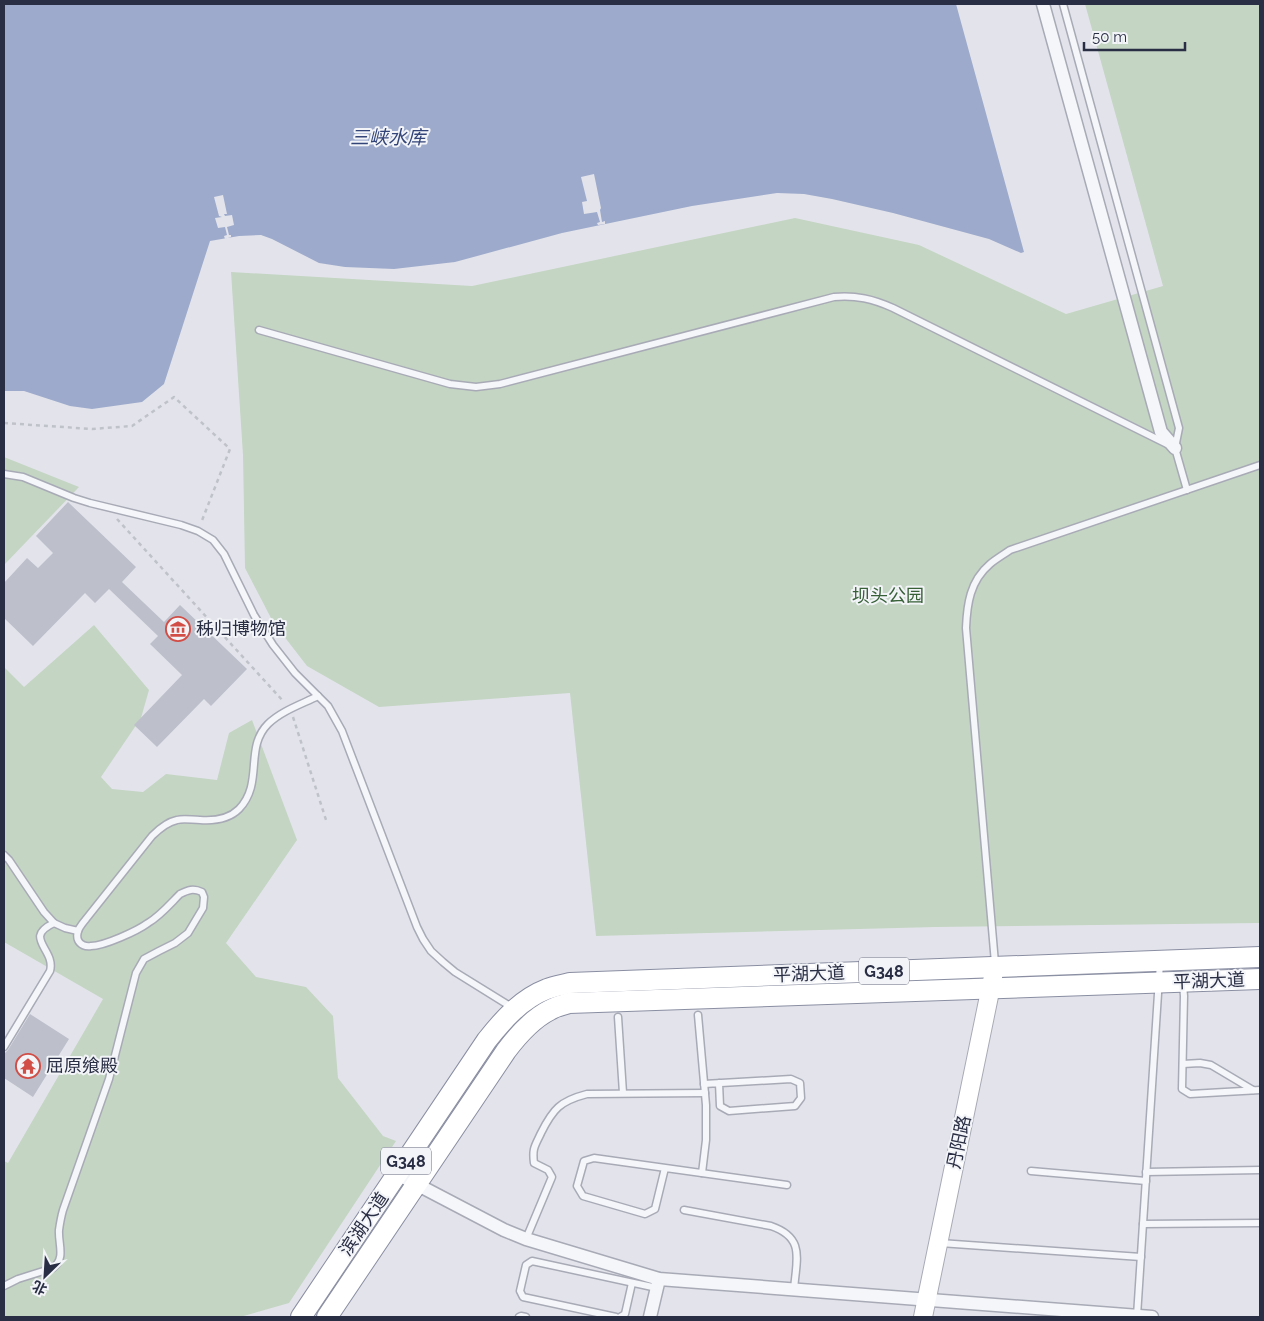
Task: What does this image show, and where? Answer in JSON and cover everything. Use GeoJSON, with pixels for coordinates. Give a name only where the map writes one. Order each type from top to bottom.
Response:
{"type":"FeatureCollection","features":[{"type":"Feature","properties":{"kind":"highway","name":"平湖大道"},"geometry":{"type":"LineString","coordinates":[[1260,957],[570,983],[546,989],[522,1002],[524,1015],[569,1003],[1260,979]]}},
{"type":"Feature","properties":{"kind":"highway","name":"滨湖大道"},"geometry":{"type":"LineString","coordinates":[[301,1317],[487,1040],[503,1020],[524,1015]]}},
{"type":"Feature","properties":{"kind":"highway","name":"滨湖大道"},"geometry":{"type":"LineString","coordinates":[[327,1317],[518,1035],[524,1015]]}},
{"type":"Feature","properties":{"kind":"main road","name":"丹阳路"},"geometry":{"type":"LineString","coordinates":[[923,1317],[995,967]]}},
{"type":"Feature","properties":{"kind":"street"},"geometry":{"type":"LineString","coordinates":[[1043,4],[1161,432],[1175,448]]}},
{"type":"Feature","properties":{"kind":"street"},"geometry":{"type":"LineString","coordinates":[[397,1174],[504,1230],[658,1284],[794,1290],[926,1300],[1055,1313],[1152,1317]]}},
{"type":"Feature","properties":{"kind":"street"},"geometry":{"type":"LineString","coordinates":[[650,1317],[658,1284]]}},
{"type":"Feature","properties":{"kind":"lane"},"geometry":{"type":"LineString","coordinates":[[1063,4],[1179,428],[1175,448],[1187,490]]}},
{"type":"Feature","properties":{"kind":"lane"},"geometry":{"type":"LineString","coordinates":[[259,330],[450,384],[476,387],[509,381],[834,297],[864,297],[902,312],[1175,448]]}},
{"type":"Feature","properties":{"kind":"lane"},"geometry":{"type":"LineString","coordinates":[[995,967],[966,628],[967,606],[974,583],[989,564],[1010,550],[1260,465]]}},
{"type":"Feature","properties":{"kind":"lane"},"geometry":{"type":"LineString","coordinates":[[4,474],[23,477],[90,503],[181,525],[198,531],[213,540],[224,554],[254,615],[268,637],[283,659],[328,706],[342,731],[416,927],[423,939],[431,951],[449,967],[524,1015]]}},
{"type":"Feature","properties":{"kind":"lane"},"geometry":{"type":"LineString","coordinates":[[4,1286],[18,1279],[53,1268],[60,1260],[59,1230],[63,1210],[109,1079],[136,973],[144,959],[175,943],[188,933],[203,908],[204,897],[202,892],[191,889],[180,894],[149,923],[98,945],[85,946],[80,943],[77,938],[78,931],[159,829],[167,823],[178,819],[214,820],[227,818],[238,810],[248,798],[253,783],[256,746],[266,725],[275,717],[318,696]]}},
{"type":"Feature","properties":{"kind":"lane"},"geometry":{"type":"LineString","coordinates":[[4,855],[44,912],[54,923],[78,931]]}},
{"type":"Feature","properties":{"kind":"lane"},"geometry":{"type":"LineString","coordinates":[[4,1047],[50,970],[50,962],[40,938],[40,932],[54,923]]}},
{"type":"Feature","properties":{"kind":"lane"},"geometry":{"type":"LineString","coordinates":[[1137,1316],[1161,961]]}},
{"type":"Feature","properties":{"kind":"lane"},"geometry":{"type":"LineString","coordinates":[[1182,982],[1184,996],[1182,1089],[1190,1094],[1257,1090]]}},
{"type":"Feature","properties":{"kind":"lane"},"geometry":{"type":"LineString","coordinates":[[698,1015],[705,1093],[706,1140],[702,1173]]}},
{"type":"Feature","properties":{"kind":"lane"},"geometry":{"type":"LineString","coordinates":[[618,1017],[623,1093]]}},
{"type":"Feature","properties":{"kind":"lane"},"geometry":{"type":"LineString","coordinates":[[1183,1064],[1200,1063],[1211,1065],[1257,1090]]}},
{"type":"Feature","properties":{"kind":"lane"},"geometry":{"type":"LineString","coordinates":[[704,1084],[719,1083],[791,1079],[800,1083],[801,1098],[795,1106],[729,1111],[720,1106],[719,1083]]}},
{"type":"Feature","properties":{"kind":"lane"},"geometry":{"type":"LineString","coordinates":[[526,1239],[552,1178],[548,1170],[534,1163],[532,1152],[556,1108],[572,1098],[586,1094],[705,1093]]}},
{"type":"Feature","properties":{"kind":"lane"},"geometry":{"type":"LineString","coordinates":[[665,1168],[655,1209],[645,1214],[583,1196],[577,1186],[584,1162],[594,1158],[788,1185]]}},
{"type":"Feature","properties":{"kind":"lane"},"geometry":{"type":"LineString","coordinates":[[1146,1172],[1260,1170]]}},
{"type":"Feature","properties":{"kind":"lane"},"geometry":{"type":"LineString","coordinates":[[1031,1171],[1146,1181]]}},
{"type":"Feature","properties":{"kind":"lane"},"geometry":{"type":"LineString","coordinates":[[684,1210],[781,1229],[794,1242],[796,1251],[794,1290]]}},
{"type":"Feature","properties":{"kind":"lane"},"geometry":{"type":"LineString","coordinates":[[1143,1224],[1260,1223]]}},
{"type":"Feature","properties":{"kind":"lane"},"geometry":{"type":"LineString","coordinates":[[938,1243],[1141,1257]]}},
{"type":"Feature","properties":{"kind":"lane"},"geometry":{"type":"LineString","coordinates":[[632,1283],[625,1314],[618,1317],[523,1297],[520,1291],[526,1265],[532,1261],[632,1283],[658,1284]]}},
{"type":"Feature","properties":{"kind":"lane"},"geometry":{"type":"LineString","coordinates":[[519,1317],[526,1317]]}},
{"type":"Feature","properties":{"kind":"path"},"geometry":{"type":"LineString","coordinates":[[4,423],[92,430],[132,426],[174,397],[230,449],[198,531]]}},
{"type":"Feature","properties":{"kind":"path"},"geometry":{"type":"LineString","coordinates":[[115,517],[290,710],[327,823]]}},
{"type":"Feature","properties":{"kind":"green space","name":"坝头公园"},"geometry":{"type":"Polygon","coordinates":[[[1085,4],[1260,4],[1260,923],[936,927],[596,936],[570,693],[379,707],[307,666],[273,622],[245,568],[243,455],[231,272],[472,286],[795,218],[919,245],[1066,314],[1163,286],[1085,4]]]}},
{"type":"Feature","properties":{"kind":"green space"},"geometry":{"type":"Polygon","coordinates":[[[4,457],[79,487],[4,565],[4,457]]]}},
{"type":"Feature","properties":{"kind":"green space"},"geometry":{"type":"Polygon","coordinates":[[[94,625],[149,690],[141,718],[101,777],[112,789],[143,792],[166,774],[217,780],[229,733],[252,720],[297,840],[226,943],[256,977],[306,987],[333,1016],[338,1078],[383,1136],[396,1141],[289,1303],[240,1317],[4,1317],[4,1161],[8,1163],[103,999],[4,942],[4,667],[24,687],[94,625]]]}},
{"type":"Feature","properties":{"kind":"water","name":"三峡水库"},"geometry":{"type":"Polygon","coordinates":[[[4,4],[956,4],[1024,252],[1021,253],[989,239],[893,213],[804,194],[777,193],[692,206],[562,233],[455,262],[394,269],[345,267],[319,263],[261,235],[239,236],[210,241],[164,384],[142,402],[92,409],[70,406],[24,391],[4,391],[4,4]]]}},
{"type":"Feature","properties":{"kind":"pier"},"geometry":{"type":"Polygon","coordinates":[[[594,174],[602,222],[605,221],[605,224],[598,225],[597,223],[600,222],[597,212],[584,214],[582,202],[587,201],[581,177],[594,174]]]}},
{"type":"Feature","properties":{"kind":"pier"},"geometry":{"type":"Polygon","coordinates":[[[223,195],[227,214],[224,214],[225,216],[232,215],[234,225],[227,227],[231,237],[225,239],[224,236],[227,235],[225,227],[218,228],[215,218],[222,217],[219,216],[214,197],[223,195]]]}},
{"type":"Feature","properties":{"kind":"building","name":"秭归博物馆"},"geometry":{"type":"Polygon","coordinates":[[[68,502],[136,567],[122,582],[164,622],[180,605],[247,669],[211,706],[204,699],[157,747],[134,725],[182,675],[150,644],[158,636],[109,589],[95,603],[85,593],[33,646],[4,618],[4,583],[27,558],[38,568],[53,553],[36,536],[68,502]]]}},
{"type":"Feature","properties":{"kind":"building","name":"屈原飨殿"},"geometry":{"type":"Polygon","coordinates":[[[30,1014],[69,1039],[33,1097],[4,1078],[4,1054],[30,1014]]]}},
{"type":"Feature","properties":{"kind":"place","name":"秭归博物馆"},"geometry":{"type":"Point","coordinates":[178,629]}},
{"type":"Feature","properties":{"kind":"place","name":"屈原飨殿"},"geometry":{"type":"Point","coordinates":[28,1066]}}]}
